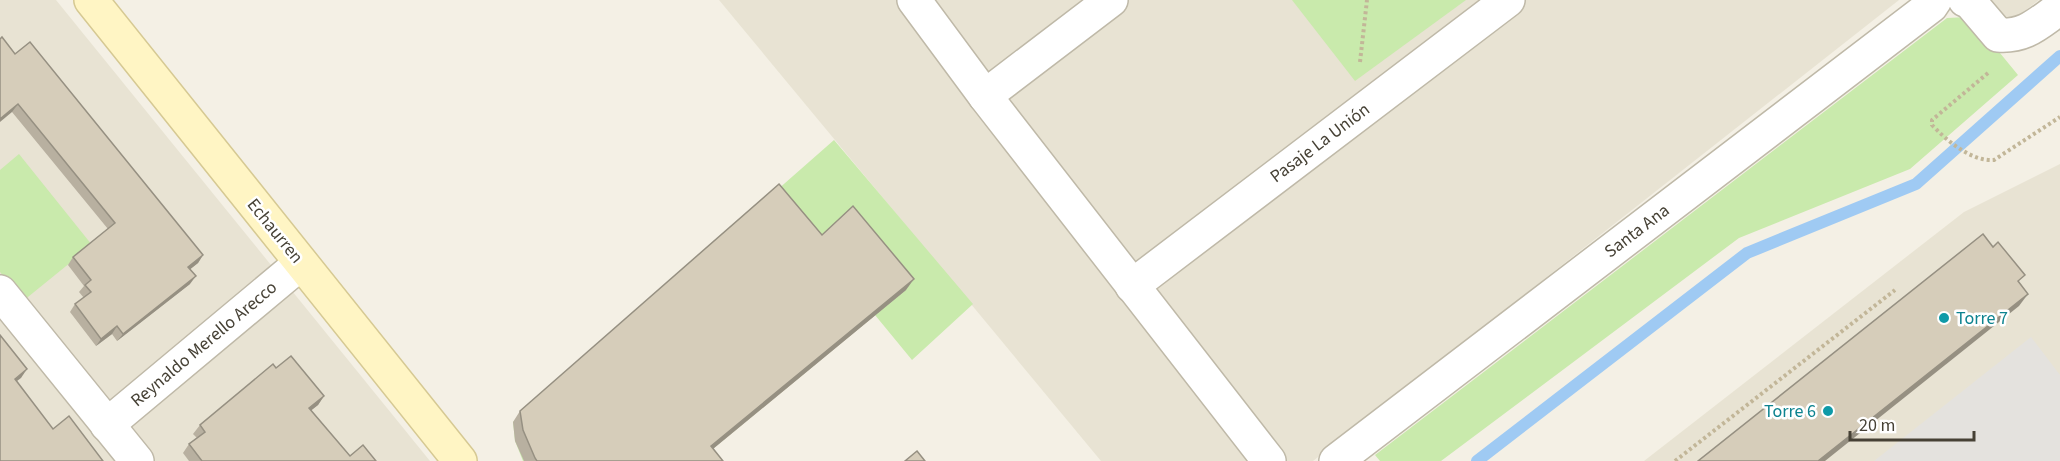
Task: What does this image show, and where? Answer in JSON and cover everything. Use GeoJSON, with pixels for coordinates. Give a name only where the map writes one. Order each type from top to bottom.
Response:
{"type":"FeatureCollection","features":[{"type":"Feature","properties":{"kind":"street","name":"Echaurren"},"geometry":{"type":"LineString","coordinates":[[91,0],[460,461]]}},
{"type":"Feature","properties":{"kind":"street"},"geometry":{"type":"LineString","coordinates":[[914,0],[984,96],[1269,461]]}},
{"type":"Feature","properties":{"kind":"street"},"geometry":{"type":"LineString","coordinates":[[984,96],[1111,0]]}},
{"type":"Feature","properties":{"kind":"street","name":"Pasaje La Unión"},"geometry":{"type":"LineString","coordinates":[[1132,286],[1508,0]]}},
{"type":"Feature","properties":{"kind":"street","name":"Santa Ana"},"geometry":{"type":"LineString","coordinates":[[1336,461],[1912,21],[1935,0]]}},
{"type":"Feature","properties":{"kind":"street"},"geometry":{"type":"LineString","coordinates":[[1965,0],[1970,2],[1998,34],[2008,36],[2020,35],[2060,8]]}},
{"type":"Feature","properties":{"kind":"street","name":"Reynaldo Merello Arecco"},"geometry":{"type":"LineString","coordinates":[[107,425],[301,263]]}},
{"type":"Feature","properties":{"kind":"street"},"geometry":{"type":"LineString","coordinates":[[0,292],[137,461]]}},
{"type":"Feature","properties":{"kind":"path"},"geometry":{"type":"LineString","coordinates":[[1354,117],[1367,0]]}},
{"type":"Feature","properties":{"kind":"path"},"geometry":{"type":"LineString","coordinates":[[2008,36],[2007,56],[1932,120],[1932,125],[1941,135],[1985,161],[1994,160],[2060,117]]}},
{"type":"Feature","properties":{"kind":"path"},"geometry":{"type":"LineString","coordinates":[[1675,461],[1895,290]]}},
{"type":"Feature","properties":{"kind":"shaded area"},"geometry":{"type":"Polygon","coordinates":[[[0,0],[56,0],[430,461],[0,461],[0,0]]]}},
{"type":"Feature","properties":{"kind":"shaded area"},"geometry":{"type":"Polygon","coordinates":[[[719,0],[1899,0],[1313,461],[1101,461],[719,0]]]}},
{"type":"Feature","properties":{"kind":"shaded area"},"geometry":{"type":"Polygon","coordinates":[[[1987,0],[2039,0],[2006,25],[1987,0]]]}},
{"type":"Feature","properties":{"kind":"shaded area"},"geometry":{"type":"Polygon","coordinates":[[[2060,164],[2060,461],[1644,461],[1964,212],[2060,164]]]}},
{"type":"Feature","properties":{"kind":"shaded area"},"geometry":{"type":"Polygon","coordinates":[[[2031,337],[2060,375],[2060,461],[1874,461],[2031,337]]]}},
{"type":"Feature","properties":{"kind":"green space"},"geometry":{"type":"Polygon","coordinates":[[[1292,0],[1466,0],[1355,81],[1292,0]]]}},
{"type":"Feature","properties":{"kind":"green space"},"geometry":{"type":"Polygon","coordinates":[[[1967,17],[1977,25],[2018,75],[1910,169],[1739,238],[1441,461],[1380,461],[1375,455],[1947,18],[1967,17]]]}},
{"type":"Feature","properties":{"kind":"green space"},"geometry":{"type":"Polygon","coordinates":[[[834,140],[973,304],[912,360],[875,315],[698,461],[523,461],[515,441],[513,422],[834,140]]]}},
{"type":"Feature","properties":{"kind":"green space"},"geometry":{"type":"Polygon","coordinates":[[[19,154],[92,245],[23,301],[0,272],[0,170],[19,154]]]}},
{"type":"Feature","properties":{"kind":"building"},"geometry":{"type":"Polygon","coordinates":[[[2,37],[15,54],[30,42],[203,255],[188,267],[196,276],[123,334],[117,326],[101,339],[75,304],[91,292],[85,285],[91,280],[73,257],[115,223],[18,104],[0,119],[0,39],[2,37]]]}},
{"type":"Feature","properties":{"kind":"building"},"geometry":{"type":"Polygon","coordinates":[[[779,184],[822,235],[853,206],[914,279],[711,446],[723,461],[537,461],[523,430],[520,411],[779,184]]]}},
{"type":"Feature","properties":{"kind":"building"},"geometry":{"type":"Polygon","coordinates":[[[1983,234],[1993,247],[1998,242],[2025,275],[2018,281],[2028,294],[1818,461],[1698,461],[1983,234]]]}},
{"type":"Feature","properties":{"kind":"building"},"geometry":{"type":"Polygon","coordinates":[[[0,335],[27,369],[15,379],[53,429],[69,416],[103,461],[0,461],[0,335]]]}},
{"type":"Feature","properties":{"kind":"building"},"geometry":{"type":"Polygon","coordinates":[[[291,356],[324,396],[309,408],[350,456],[363,445],[376,461],[202,461],[189,444],[205,432],[200,425],[273,364],[276,368],[291,356]]]}},
{"type":"Feature","properties":{"kind":"building"},"geometry":{"type":"Polygon","coordinates":[[[917,451],[925,461],[905,461],[917,451]]]}},
{"type":"Feature","properties":{"kind":"waterway"},"geometry":{"type":"LineString","coordinates":[[1477,461],[1747,253],[1916,184],[2060,56]]}},
{"type":"Feature","properties":{"kind":"place","name":"Torre 7"},"geometry":{"type":"Point","coordinates":[1944,318]}},
{"type":"Feature","properties":{"kind":"place","name":"Torre 6"},"geometry":{"type":"Point","coordinates":[1828,411]}}]}
